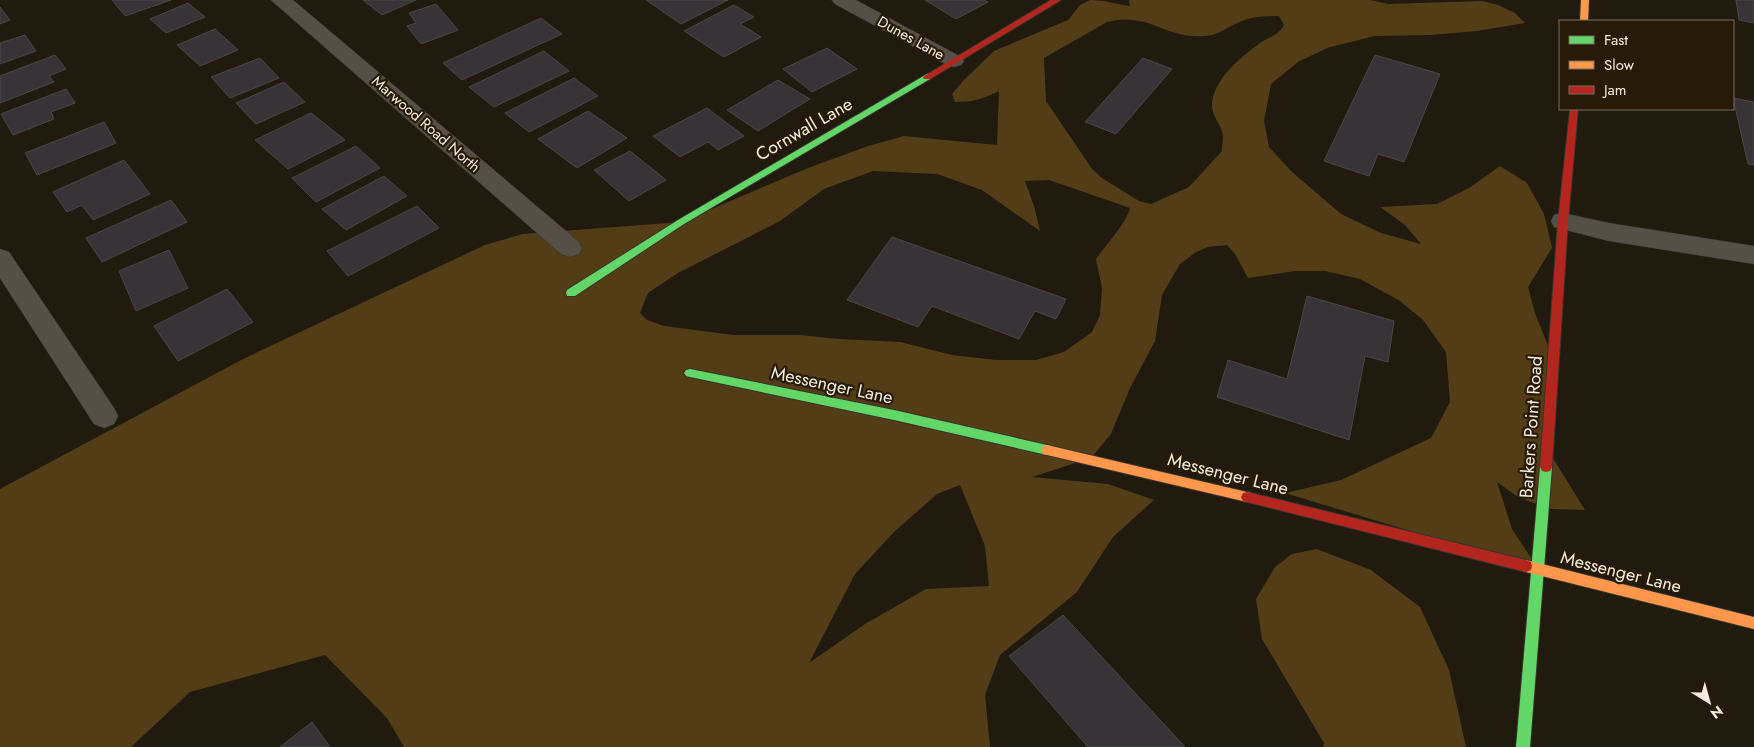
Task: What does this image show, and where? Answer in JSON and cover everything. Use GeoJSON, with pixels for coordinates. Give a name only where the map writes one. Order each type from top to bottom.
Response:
{"type":"FeatureCollection","features":[{"type":"Feature","properties":{"kind":"street","name":"Marwood Road North"},"geometry":{"type":"LineString","coordinates":[[281,0],[570,248]]}},
{"type":"Feature","properties":{"kind":"street","name":"Dunes Lane"},"geometry":{"type":"LineString","coordinates":[[842,0],[954,61]]}},
{"type":"Feature","properties":{"kind":"street","name":"Cornwall Lane"},"geometry":{"type":"LineString","coordinates":[[571,293],[680,222],[1057,0]]}},
{"type":"Feature","properties":{"kind":"street"},"geometry":{"type":"LineString","coordinates":[[1584,20],[1585,0]]}},
{"type":"Feature","properties":{"kind":"street","name":"Barkers Point Road"},"geometry":{"type":"LineString","coordinates":[[1523,747],[1539,570],[1563,221],[1574,110]]}},
{"type":"Feature","properties":{"kind":"street"},"geometry":{"type":"LineString","coordinates":[[1563,221],[1608,232],[1754,255]]}},
{"type":"Feature","properties":{"kind":"street"},"geometry":{"type":"LineString","coordinates":[[0,258],[104,416]]}},
{"type":"Feature","properties":{"kind":"street","name":"Messenger Lane"},"geometry":{"type":"LineString","coordinates":[[690,373],[885,414],[1162,476],[1754,622]]}},
{"type":"Feature","properties":{"kind":"shaded area"},"geometry":{"type":"Polygon","coordinates":[[[1090,0],[1130,6],[1129,0],[1370,0],[1389,4],[1482,1],[1498,5],[1515,13],[1525,23],[1477,31],[1431,35],[1375,36],[1327,48],[1298,62],[1271,84],[1264,121],[1269,147],[1291,171],[1341,214],[1381,233],[1421,244],[1405,225],[1380,207],[1437,204],[1469,188],[1500,166],[1527,183],[1544,214],[1552,248],[1528,287],[1535,313],[1549,348],[1551,455],[1585,510],[1550,509],[1518,497],[1497,482],[1512,529],[1539,570],[1285,493],[1341,480],[1431,438],[1450,402],[1446,352],[1423,320],[1400,301],[1360,279],[1325,271],[1295,271],[1248,278],[1235,254],[1227,245],[1208,247],[1196,252],[1180,264],[1162,295],[1155,341],[1130,388],[1111,434],[1091,458],[1032,477],[1108,484],[1154,500],[1113,537],[1077,592],[1000,655],[985,695],[990,747],[404,747],[387,718],[325,655],[190,692],[131,747],[0,747],[0,489],[243,359],[485,245],[523,234],[681,222],[808,168],[868,146],[904,136],[997,145],[999,91],[978,100],[962,102],[955,102],[952,94],[994,51],[1068,20],[1080,5],[1090,0]],[[1279,16],[1248,19],[1217,33],[1203,36],[1171,32],[1132,20],[1107,22],[1044,58],[1046,101],[1092,169],[1102,178],[1139,201],[1151,204],[1189,187],[1222,151],[1223,133],[1213,113],[1213,96],[1228,70],[1260,43],[1277,34],[1282,28],[1284,25],[1279,16]],[[873,171],[824,189],[780,221],[678,273],[648,293],[640,313],[647,320],[664,326],[733,335],[800,335],[900,342],[952,355],[996,360],[1036,360],[1064,352],[1092,332],[1100,315],[1102,288],[1096,259],[1121,227],[1130,208],[1049,180],[1025,181],[1040,231],[982,190],[937,174],[873,171]],[[960,485],[937,494],[894,532],[855,574],[809,663],[865,624],[926,589],[989,586],[985,546],[960,485]]]}},
{"type":"Feature","properties":{"kind":"shaded area"},"geometry":{"type":"Polygon","coordinates":[[[1317,549],[1371,570],[1420,607],[1449,670],[1466,747],[1323,747],[1324,743],[1262,639],[1256,599],[1275,567],[1292,554],[1317,549]]]}},
{"type":"Feature","properties":{"kind":"building"},"geometry":{"type":"Polygon","coordinates":[[[112,0],[171,0],[125,16],[112,0]]]}},
{"type":"Feature","properties":{"kind":"building"},"geometry":{"type":"Polygon","coordinates":[[[363,0],[416,0],[382,15],[363,0]]]}},
{"type":"Feature","properties":{"kind":"building"},"geometry":{"type":"Polygon","coordinates":[[[646,0],[728,0],[681,24],[646,0]]]}},
{"type":"Feature","properties":{"kind":"building"},"geometry":{"type":"Polygon","coordinates":[[[925,0],[984,0],[988,2],[956,19],[925,0]]]}},
{"type":"Feature","properties":{"kind":"building"},"geometry":{"type":"Polygon","coordinates":[[[1736,0],[1754,0],[1754,23],[1739,20],[1736,0]]]}},
{"type":"Feature","properties":{"kind":"building"},"geometry":{"type":"Polygon","coordinates":[[[188,3],[205,17],[166,33],[150,19],[188,3]]]}},
{"type":"Feature","properties":{"kind":"building"},"geometry":{"type":"Polygon","coordinates":[[[436,4],[458,30],[421,44],[407,26],[416,23],[409,13],[436,4]]]}},
{"type":"Feature","properties":{"kind":"building"},"geometry":{"type":"Polygon","coordinates":[[[734,5],[754,17],[740,24],[761,37],[724,57],[684,31],[734,5]]]}},
{"type":"Feature","properties":{"kind":"building"},"geometry":{"type":"Polygon","coordinates":[[[0,7],[10,20],[0,24],[0,7]]]}},
{"type":"Feature","properties":{"kind":"building"},"geometry":{"type":"Polygon","coordinates":[[[541,18],[562,34],[462,80],[443,63],[541,18]]]}},
{"type":"Feature","properties":{"kind":"building"},"geometry":{"type":"Polygon","coordinates":[[[215,29],[238,50],[200,66],[177,45],[215,29]]]}},
{"type":"Feature","properties":{"kind":"building"},"geometry":{"type":"Polygon","coordinates":[[[25,35],[36,51],[0,64],[0,43],[25,35]]]}},
{"type":"Feature","properties":{"kind":"building"},"geometry":{"type":"Polygon","coordinates":[[[827,48],[857,69],[812,92],[783,69],[827,48]]]}},
{"type":"Feature","properties":{"kind":"building"},"geometry":{"type":"Polygon","coordinates":[[[544,51],[569,71],[494,107],[469,87],[544,51]]]}},
{"type":"Feature","properties":{"kind":"building"},"geometry":{"type":"Polygon","coordinates":[[[55,55],[66,69],[49,76],[54,82],[0,103],[0,76],[55,55]]]}},
{"type":"Feature","properties":{"kind":"building"},"geometry":{"type":"Polygon","coordinates":[[[1375,55],[1440,74],[1404,162],[1378,154],[1369,176],[1324,161],[1375,55]]]}},
{"type":"Feature","properties":{"kind":"building"},"geometry":{"type":"Polygon","coordinates":[[[260,58],[279,78],[230,98],[211,77],[260,58]]]}},
{"type":"Feature","properties":{"kind":"building"},"geometry":{"type":"Polygon","coordinates":[[[1143,58],[1172,69],[1116,134],[1085,122],[1143,58]]]}},
{"type":"Feature","properties":{"kind":"building"},"geometry":{"type":"Polygon","coordinates":[[[574,78],[598,96],[529,132],[505,113],[574,78]]]}},
{"type":"Feature","properties":{"kind":"building"},"geometry":{"type":"Polygon","coordinates":[[[778,80],[810,99],[758,131],[727,110],[778,80]]]}},
{"type":"Feature","properties":{"kind":"building"},"geometry":{"type":"Polygon","coordinates":[[[284,82],[305,102],[256,124],[236,103],[284,82]]]}},
{"type":"Feature","properties":{"kind":"building"},"geometry":{"type":"Polygon","coordinates":[[[66,89],[75,103],[51,112],[54,119],[13,135],[1,114],[66,89]]]}},
{"type":"Feature","properties":{"kind":"building"},"geometry":{"type":"Polygon","coordinates":[[[1734,98],[1754,102],[1754,165],[1748,164],[1734,98]]]}},
{"type":"Feature","properties":{"kind":"building"},"geometry":{"type":"Polygon","coordinates":[[[707,108],[744,136],[718,150],[708,142],[680,157],[653,136],[707,108]]]}},
{"type":"Feature","properties":{"kind":"building"},"geometry":{"type":"Polygon","coordinates":[[[588,111],[627,138],[577,168],[538,139],[588,111]]]}},
{"type":"Feature","properties":{"kind":"building"},"geometry":{"type":"Polygon","coordinates":[[[311,113],[345,140],[288,169],[255,140],[311,113]]]}},
{"type":"Feature","properties":{"kind":"building"},"geometry":{"type":"Polygon","coordinates":[[[104,122],[116,143],[37,175],[25,153],[104,122]]]}},
{"type":"Feature","properties":{"kind":"building"},"geometry":{"type":"Polygon","coordinates":[[[356,146],[380,168],[316,202],[292,178],[356,146]]]}},
{"type":"Feature","properties":{"kind":"building"},"geometry":{"type":"Polygon","coordinates":[[[630,151],[666,180],[629,201],[594,170],[630,151]]]}},
{"type":"Feature","properties":{"kind":"building"},"geometry":{"type":"Polygon","coordinates":[[[124,160],[150,194],[93,220],[82,205],[67,212],[53,192],[124,160]]]}},
{"type":"Feature","properties":{"kind":"building"},"geometry":{"type":"Polygon","coordinates":[[[384,176],[407,196],[346,230],[322,209],[384,176]]]}},
{"type":"Feature","properties":{"kind":"building"},"geometry":{"type":"Polygon","coordinates":[[[171,200],[187,222],[102,262],[86,238],[171,200]]]}},
{"type":"Feature","properties":{"kind":"building"},"geometry":{"type":"Polygon","coordinates":[[[417,206],[439,228],[348,276],[327,251],[417,206]]]}},
{"type":"Feature","properties":{"kind":"building"},"geometry":{"type":"Polygon","coordinates":[[[892,237],[1066,299],[1056,319],[1035,311],[1019,339],[932,306],[918,327],[847,300],[892,237]]]}},
{"type":"Feature","properties":{"kind":"building"},"geometry":{"type":"Polygon","coordinates":[[[169,250],[188,288],[136,311],[119,271],[169,250]]]}},
{"type":"Feature","properties":{"kind":"building"},"geometry":{"type":"Polygon","coordinates":[[[227,289],[253,322],[178,361],[154,326],[227,289]]]}},
{"type":"Feature","properties":{"kind":"building"},"geometry":{"type":"Polygon","coordinates":[[[1307,296],[1394,321],[1388,362],[1365,356],[1349,440],[1217,397],[1228,360],[1287,379],[1307,296]]]}},
{"type":"Feature","properties":{"kind":"building"},"geometry":{"type":"Polygon","coordinates":[[[1063,615],[1185,747],[1088,747],[1009,656],[1063,615]]]}},
{"type":"Feature","properties":{"kind":"building"},"geometry":{"type":"Polygon","coordinates":[[[312,722],[330,747],[280,747],[312,722]]]}},
{"type":"Feature","properties":{"kind":"traffic: fast"},"geometry":{"type":"LineString","coordinates":[[571,293],[681,222],[927,77]]}},
{"type":"Feature","properties":{"kind":"traffic: fast"},"geometry":{"type":"LineString","coordinates":[[690,373],[894,415],[1047,450]]}},
{"type":"Feature","properties":{"kind":"traffic: fast"},"geometry":{"type":"LineString","coordinates":[[1523,747],[1546,467]]}},
{"type":"Feature","properties":{"kind":"traffic: slow"},"geometry":{"type":"LineString","coordinates":[[1584,20],[1585,0]]}},
{"type":"Feature","properties":{"kind":"traffic: slow"},"geometry":{"type":"LineString","coordinates":[[1047,450],[1247,497]]}},
{"type":"Feature","properties":{"kind":"traffic: slow"},"geometry":{"type":"LineString","coordinates":[[1526,566],[1754,623]]}},
{"type":"Feature","properties":{"kind":"traffic: jam"},"geometry":{"type":"LineString","coordinates":[[927,77],[1057,0]]}},
{"type":"Feature","properties":{"kind":"traffic: jam"},"geometry":{"type":"LineString","coordinates":[[1546,467],[1563,221],[1574,110]]}},
{"type":"Feature","properties":{"kind":"traffic: jam"},"geometry":{"type":"LineString","coordinates":[[1247,497],[1526,566]]}}]}
